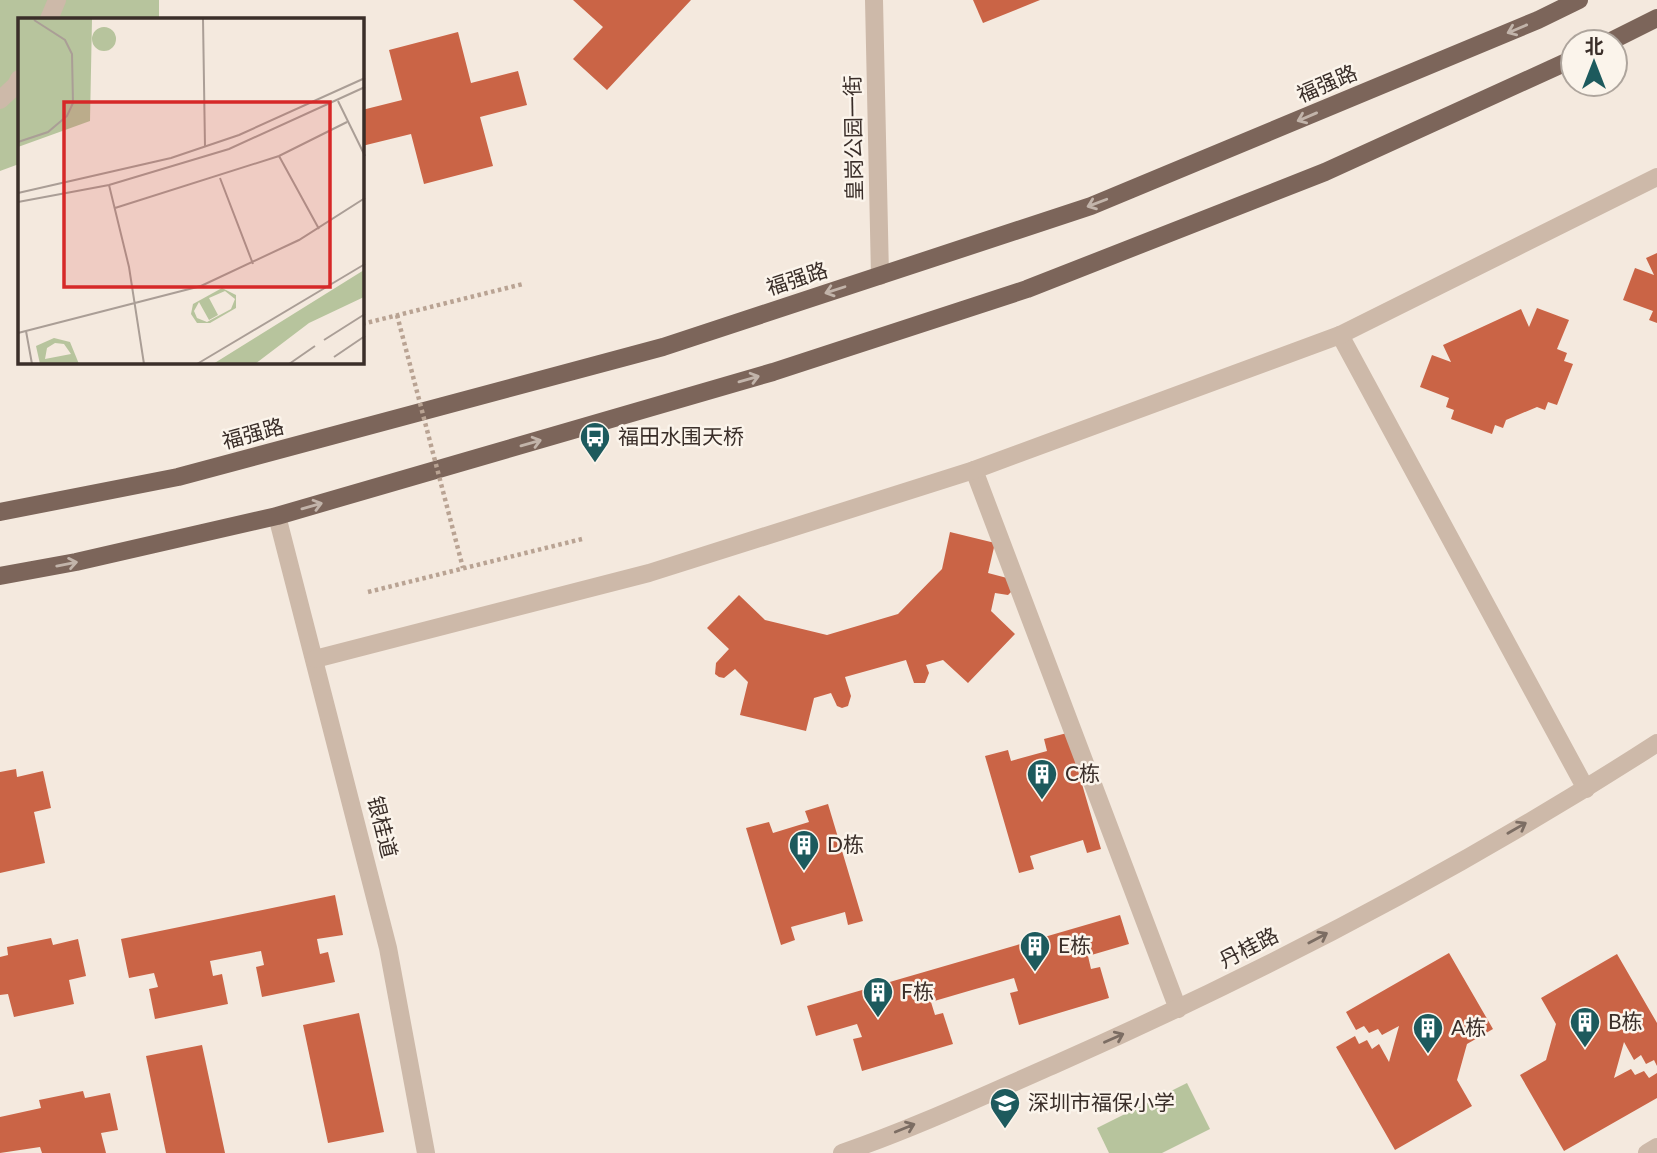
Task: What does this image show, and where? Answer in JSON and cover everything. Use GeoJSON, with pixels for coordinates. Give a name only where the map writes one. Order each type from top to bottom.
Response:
{"type":"FeatureCollection","features":[{"type":"Feature","properties":{"kind":"main road","name":"福强路"},"geometry":{"type":"LineString","coordinates":[[0,512],[178,477],[663,347],[1091,206],[1538,20],[1579,0]]}},
{"type":"Feature","properties":{"kind":"main road"},"geometry":{"type":"LineString","coordinates":[[1629,32],[1657,18]]}},
{"type":"Feature","properties":{"kind":"main road"},"geometry":{"type":"LineString","coordinates":[[0,576],[76,562],[277,516],[772,372],[1027,289],[1325,172],[1559,65]]}},
{"type":"Feature","properties":{"kind":"street"},"geometry":{"type":"LineString","coordinates":[[49,18],[57,0]]}},
{"type":"Feature","properties":{"kind":"street","name":"皇岗公园一街"},"geometry":{"type":"LineString","coordinates":[[874,0],[880,276]]}},
{"type":"Feature","properties":{"kind":"street"},"geometry":{"type":"LineString","coordinates":[[0,100],[18,81]]}},
{"type":"Feature","properties":{"kind":"street"},"geometry":{"type":"LineString","coordinates":[[315,659],[649,573],[974,470],[1340,335],[1657,177]]}},
{"type":"Feature","properties":{"kind":"street"},"geometry":{"type":"LineString","coordinates":[[1340,335],[1586,789]]}},
{"type":"Feature","properties":{"kind":"street"},"geometry":{"type":"LineString","coordinates":[[974,470],[1178,1009]]}},
{"type":"Feature","properties":{"kind":"street","name":"银桂道"},"geometry":{"type":"LineString","coordinates":[[277,516],[388,948],[426,1153]]}},
{"type":"Feature","properties":{"kind":"street","name":"丹桂路"},"geometry":{"type":"LineString","coordinates":[[842,1153],[958,1107],[1178,1009],[1274,961],[1440,872],[1586,789],[1657,743]]}},
{"type":"Feature","properties":{"kind":"street"},"geometry":{"type":"LineString","coordinates":[[1647,1153],[1657,1147]]}},
{"type":"Feature","properties":{"kind":"path"},"geometry":{"type":"LineString","coordinates":[[364,323],[523,284]]}},
{"type":"Feature","properties":{"kind":"path"},"geometry":{"type":"LineString","coordinates":[[397,315],[463,568]]}},
{"type":"Feature","properties":{"kind":"path"},"geometry":{"type":"LineString","coordinates":[[368,592],[582,539]]}},
{"type":"Feature","properties":{"kind":"green space"},"geometry":{"type":"Polygon","coordinates":[[[0,0],[159,0],[159,18],[18,18],[18,164],[0,171],[0,0]]]}},
{"type":"Feature","properties":{"kind":"green space"},"geometry":{"type":"Polygon","coordinates":[[[1187,1083],[1210,1129],[1162,1153],[1109,1153],[1097,1128],[1187,1083]]]}},
{"type":"Feature","properties":{"kind":"building"},"geometry":{"type":"Polygon","coordinates":[[[573,0],[691,0],[607,90],[573,59],[603,27],[573,0]]]}},
{"type":"Feature","properties":{"kind":"building"},"geometry":{"type":"Polygon","coordinates":[[[973,0],[1040,0],[983,23],[973,0]]]}},
{"type":"Feature","properties":{"kind":"building"},"geometry":{"type":"Polygon","coordinates":[[[458,32],[471,83],[518,71],[527,105],[480,117],[493,166],[424,184],[411,134],[364,146],[364,110],[402,100],[389,50],[458,32]]]}},
{"type":"Feature","properties":{"kind":"building"},"geometry":{"type":"Polygon","coordinates":[[[1657,253],[1657,323],[1649,320],[1653,311],[1623,300],[1635,268],[1654,275],[1646,258],[1657,253]]]}},
{"type":"Feature","properties":{"kind":"building"},"geometry":{"type":"Polygon","coordinates":[[[1537,308],[1569,320],[1557,349],[1567,353],[1564,361],[1573,364],[1557,405],[1548,402],[1545,410],[1537,407],[1506,420],[1503,428],[1495,425],[1492,434],[1451,419],[1454,410],[1446,407],[1449,398],[1420,387],[1432,355],[1451,362],[1443,345],[1521,309],[1529,327],[1537,308]]]}},
{"type":"Feature","properties":{"kind":"building"},"geometry":{"type":"Polygon","coordinates":[[[950,532],[995,543],[988,573],[1007,578],[1012,591],[1008,595],[995,593],[991,611],[1015,634],[968,683],[943,660],[926,665],[929,673],[925,683],[914,683],[906,660],[845,677],[851,696],[848,706],[837,706],[831,693],[814,698],[806,731],[740,715],[748,682],[735,669],[724,678],[715,674],[716,663],[729,649],[707,628],[739,595],[765,620],[827,635],[898,614],[942,569],[950,532]]]}},
{"type":"Feature","properties":{"kind":"building","name":"C栋"},"geometry":{"type":"Polygon","coordinates":[[[1067,733],[1101,849],[1087,853],[1083,840],[1030,856],[1034,869],[1019,873],[985,756],[1008,750],[1011,761],[1047,751],[1044,739],[1067,733]]]}},
{"type":"Feature","properties":{"kind":"building"},"geometry":{"type":"Polygon","coordinates":[[[16,769],[17,777],[43,771],[51,808],[34,812],[45,863],[0,873],[0,772],[16,769]]]}},
{"type":"Feature","properties":{"kind":"building","name":"D栋"},"geometry":{"type":"Polygon","coordinates":[[[828,804],[863,921],[848,925],[845,912],[791,927],[795,940],[781,945],[746,828],[769,822],[773,833],[809,822],[805,811],[828,804]]]}},
{"type":"Feature","properties":{"kind":"building"},"geometry":{"type":"Polygon","coordinates":[[[335,895],[343,935],[317,939],[320,954],[328,952],[335,982],[262,997],[256,967],[264,965],[261,951],[210,961],[213,976],[222,974],[228,1004],[155,1019],[149,989],[158,987],[154,973],[129,978],[121,939],[335,895]]]}},
{"type":"Feature","properties":{"kind":"building"},"geometry":{"type":"Polygon","coordinates":[[[1120,915],[1129,944],[1088,956],[1091,969],[1100,967],[1109,998],[1019,1025],[1010,993],[1018,991],[1014,978],[931,1002],[935,1015],[943,1013],[953,1044],[862,1071],[853,1039],[862,1037],[857,1024],[816,1036],[807,1006],[1120,915]]]}},
{"type":"Feature","properties":{"kind":"building"},"geometry":{"type":"Polygon","coordinates":[[[51,938],[53,945],[78,939],[86,976],[69,980],[74,1004],[14,1017],[8,994],[0,995],[0,957],[8,955],[7,947],[51,938]]]}},
{"type":"Feature","properties":{"kind":"building","name":"A栋"},"geometry":{"type":"Polygon","coordinates":[[[1449,953],[1493,1029],[1467,1044],[1457,1080],[1472,1106],[1395,1150],[1336,1047],[1355,1036],[1359,1044],[1367,1040],[1372,1049],[1379,1044],[1389,1062],[1399,1026],[1382,1035],[1378,1029],[1369,1033],[1364,1026],[1356,1030],[1346,1012],[1449,953]]]}},
{"type":"Feature","properties":{"kind":"building","name":"B栋"},"geometry":{"type":"Polygon","coordinates":[[[1617,954],[1657,1023],[1657,1066],[1654,1060],[1646,1064],[1641,1055],[1634,1060],[1624,1042],[1614,1078],[1631,1069],[1635,1075],[1644,1071],[1649,1078],[1657,1073],[1657,1098],[1564,1151],[1520,1075],[1546,1060],[1556,1024],[1541,998],[1617,954]]]}},
{"type":"Feature","properties":{"kind":"building"},"geometry":{"type":"Polygon","coordinates":[[[359,1013],[384,1132],[328,1143],[303,1025],[359,1013]]]}},
{"type":"Feature","properties":{"kind":"building"},"geometry":{"type":"Polygon","coordinates":[[[202,1045],[225,1153],[166,1153],[146,1056],[202,1045]]]}},
{"type":"Feature","properties":{"kind":"building"},"geometry":{"type":"Polygon","coordinates":[[[83,1091],[85,1098],[110,1093],[118,1130],[101,1133],[106,1153],[42,1153],[40,1147],[0,1153],[0,1117],[41,1108],[39,1100],[83,1091]]]}},
{"type":"Feature","properties":{"kind":"place","name":"福田水围天桥"},"geometry":{"type":"Point","coordinates":[595,464]}},
{"type":"Feature","properties":{"kind":"place","name":"C栋"},"geometry":{"type":"Point","coordinates":[1042,801]}},
{"type":"Feature","properties":{"kind":"place","name":"D栋"},"geometry":{"type":"Point","coordinates":[804,872]}},
{"type":"Feature","properties":{"kind":"place","name":"E栋"},"geometry":{"type":"Point","coordinates":[1035,973]}},
{"type":"Feature","properties":{"kind":"place","name":"F栋"},"geometry":{"type":"Point","coordinates":[878,1019]}},
{"type":"Feature","properties":{"kind":"place","name":"B栋"},"geometry":{"type":"Point","coordinates":[1585,1049]}},
{"type":"Feature","properties":{"kind":"place","name":"A栋"},"geometry":{"type":"Point","coordinates":[1428,1055]}},
{"type":"Feature","properties":{"kind":"place","name":"深圳市福保小学"},"geometry":{"type":"Point","coordinates":[1005,1130]}}]}
